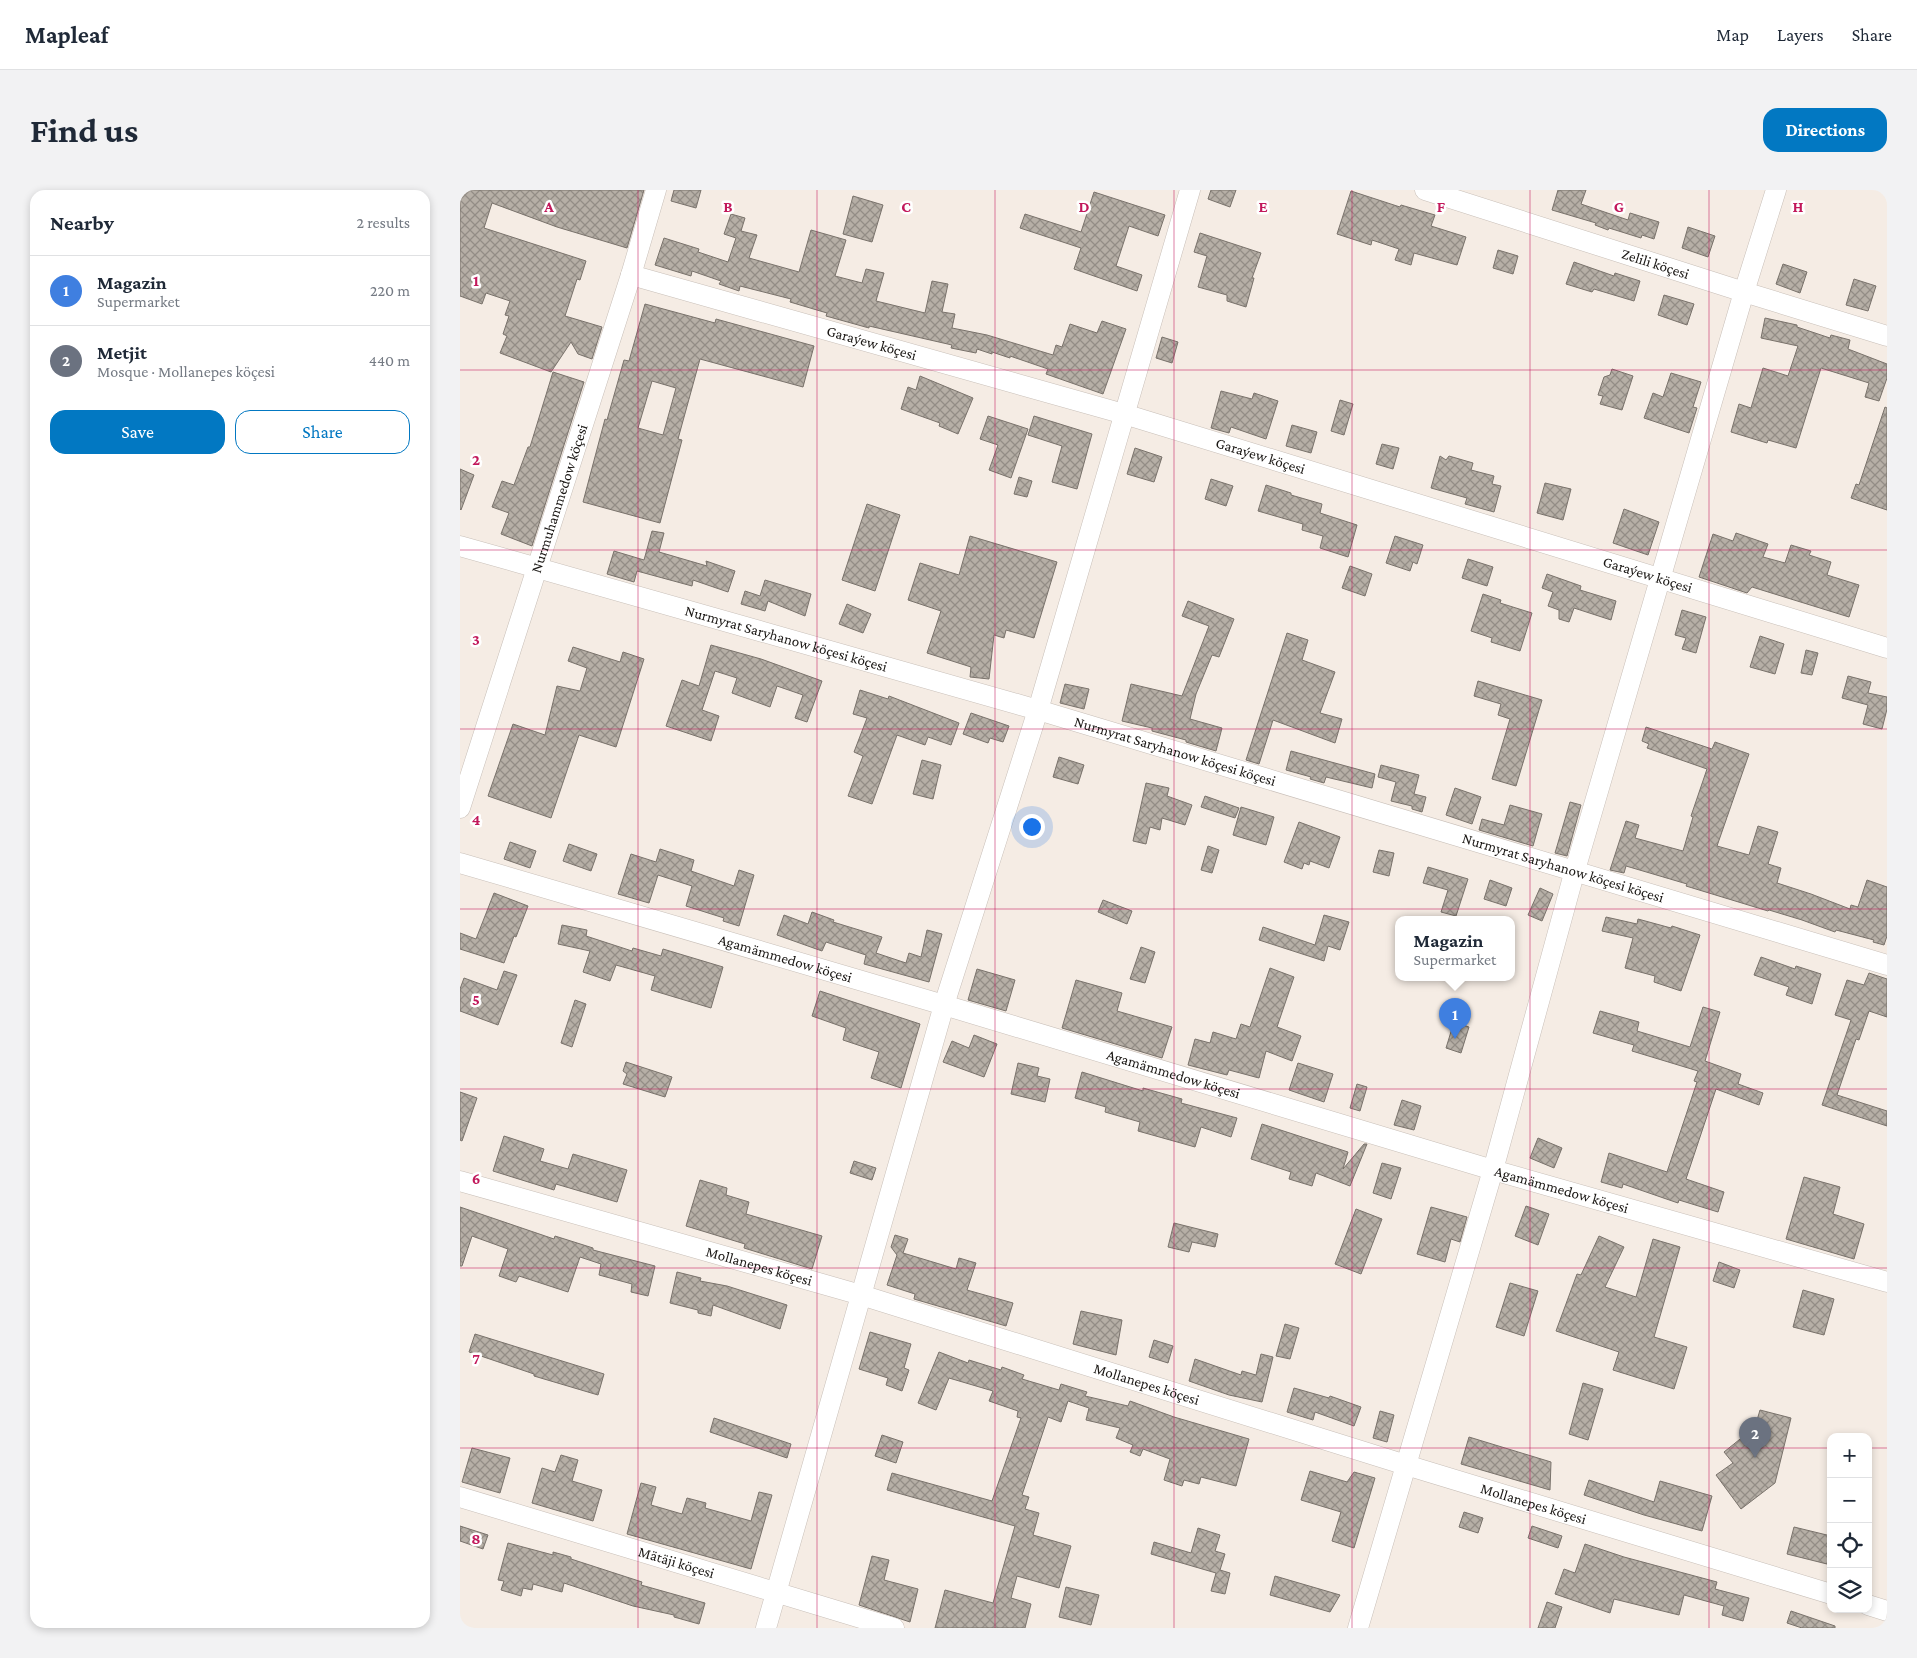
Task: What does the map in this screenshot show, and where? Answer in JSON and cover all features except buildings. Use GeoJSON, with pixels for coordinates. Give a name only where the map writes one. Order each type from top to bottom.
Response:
{"type":"FeatureCollection","features":[{"type":"Feature","properties":{"kind":"street","name":"Nurmuhammedow köçesi"},"geometry":{"type":"LineString","coordinates":[[460,808],[656,190]]}},
{"type":"Feature","properties":{"kind":"street"},"geometry":{"type":"LineString","coordinates":[[766,1628],[944,1005],[1038,710],[1190,190]]}},
{"type":"Feature","properties":{"kind":"street","name":"Zelili köçesi"},"geometry":{"type":"LineString","coordinates":[[1425,190],[1887,336]]}},
{"type":"Feature","properties":{"kind":"street"},"geometry":{"type":"LineString","coordinates":[[1358,1628],[1493,1170],[1576,870],[1662,580],[1744,292],[1776,190]]}},
{"type":"Feature","properties":{"kind":"street","name":"Garaýew köçesi"},"geometry":{"type":"LineString","coordinates":[[630,275],[1124,414],[1887,648]]}},
{"type":"Feature","properties":{"kind":"street","name":"Nurmyrat Saryhanow köçesi köçesi"},"geometry":{"type":"LineString","coordinates":[[460,546],[1038,710],[1576,870],[1887,965]]}},
{"type":"Feature","properties":{"kind":"street","name":"Agamämmedow köçesi"},"geometry":{"type":"LineString","coordinates":[[460,863],[944,1005],[1493,1170],[1887,1282]]}},
{"type":"Feature","properties":{"kind":"street","name":"Mollanepes köçesi"},"geometry":{"type":"LineString","coordinates":[[460,1182],[861,1295],[1406,1465],[1827,1593]]}},
{"type":"Feature","properties":{"kind":"street","name":"Mätäji köçesi"},"geometry":{"type":"LineString","coordinates":[[460,1497],[894,1628]]}},
{"type":"Feature","properties":{"kind":"street"},"geometry":{"type":"LineString","coordinates":[[1872,1606],[1887,1611]]}},
{"type":"Feature","properties":{"kind":"place","name":"Magazin"},"geometry":{"type":"Point","coordinates":[1455,1039]}},
{"type":"Feature","properties":{"kind":"place","name":"Metjit"},"geometry":{"type":"Point","coordinates":[1755,1458]}}]}
